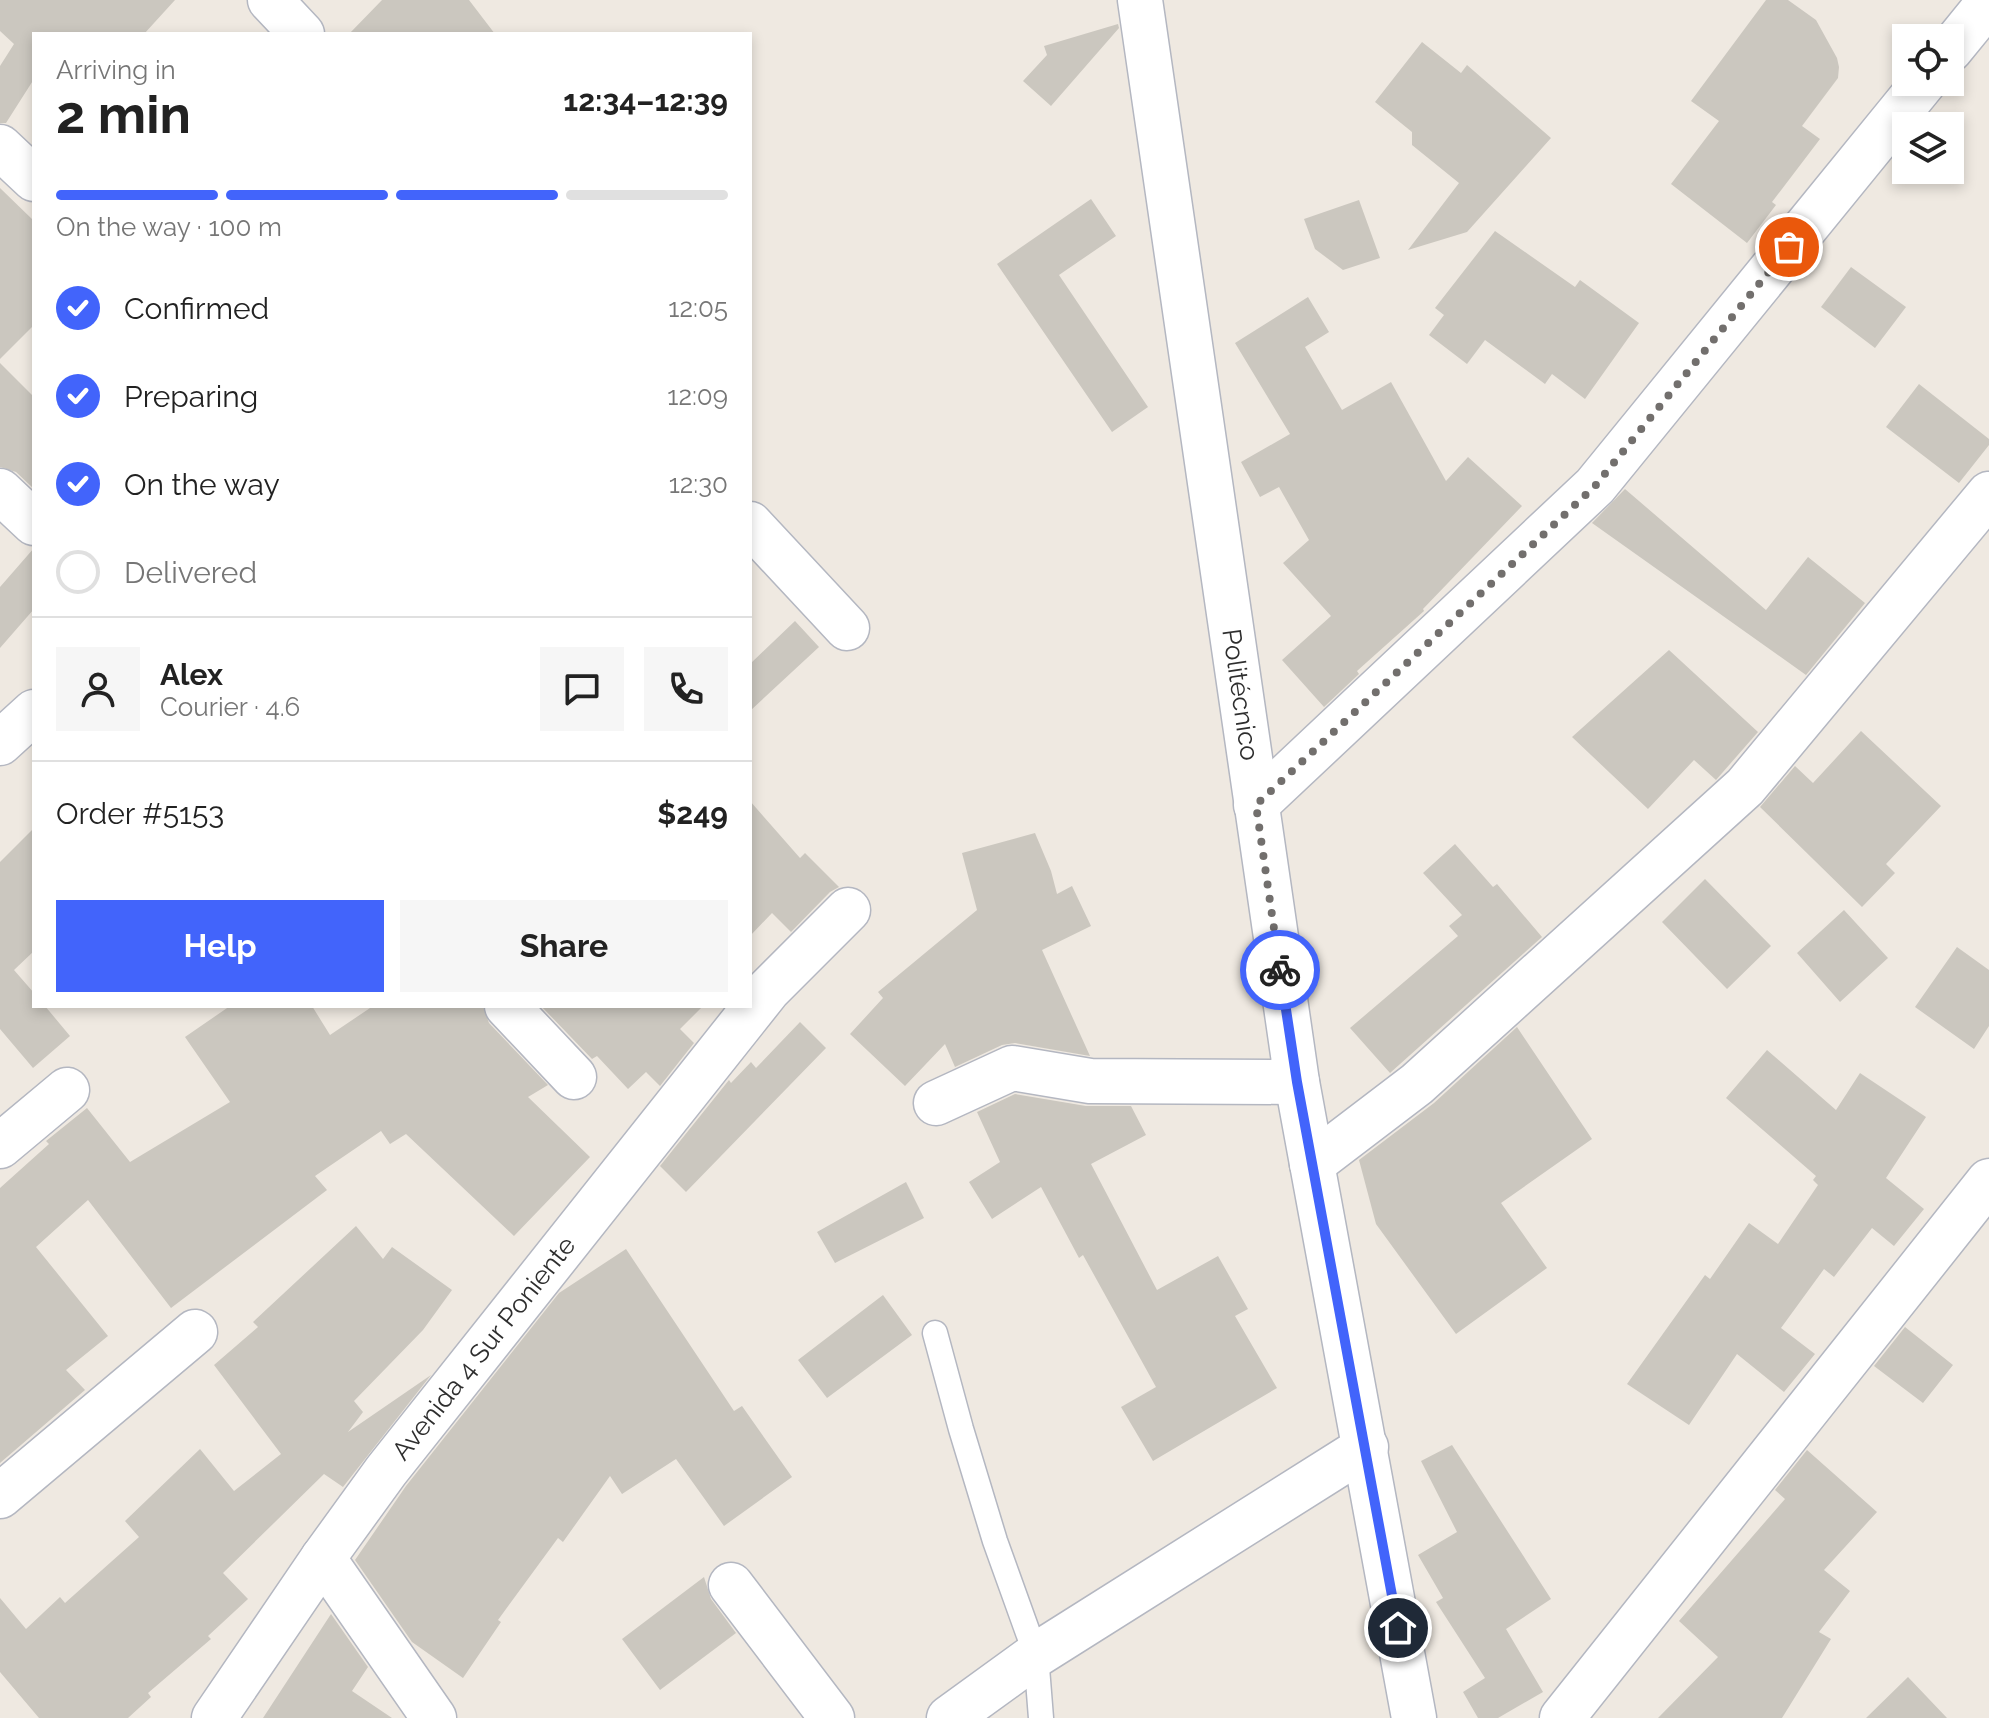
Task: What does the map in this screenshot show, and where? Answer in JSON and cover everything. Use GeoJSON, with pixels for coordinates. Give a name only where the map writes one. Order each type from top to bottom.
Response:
{"type":"FeatureCollection","features":[{"type":"Feature","properties":{"kind":"street"},"geometry":{"type":"LineString","coordinates":[[270,0],[300,32]]}},
{"type":"Feature","properties":{"kind":"street","name":"Politécnico"},"geometry":{"type":"LineString","coordinates":[[1140,0],[1297,1082],[1414,1718]]}},
{"type":"Feature","properties":{"kind":"street"},"geometry":{"type":"LineString","coordinates":[[1964,33],[1989,2]]}},
{"type":"Feature","properties":{"kind":"street"},"geometry":{"type":"LineString","coordinates":[[1256,805],[1595,486],[1913,96]]}},
{"type":"Feature","properties":{"kind":"street"},"geometry":{"type":"LineString","coordinates":[[0,147],[32,177]]}},
{"type":"Feature","properties":{"kind":"street"},"geometry":{"type":"LineString","coordinates":[[0,491],[32,521]]}},
{"type":"Feature","properties":{"kind":"street"},"geometry":{"type":"LineString","coordinates":[[1312,1164],[1417,1084],[1745,787],[1989,494]]}},
{"type":"Feature","properties":{"kind":"street"},"geometry":{"type":"LineString","coordinates":[[752,526],[847,628]]}},
{"type":"Feature","properties":{"kind":"street"},"geometry":{"type":"LineString","coordinates":[[0,743],[32,714]]}},
{"type":"Feature","properties":{"kind":"street","name":"Avenida 4 Sur Poniente"},"geometry":{"type":"LineString","coordinates":[[759,980],[848,910]]}},
{"type":"Feature","properties":{"kind":"street"},"geometry":{"type":"LineString","coordinates":[[509,1008],[574,1077]]}},
{"type":"Feature","properties":{"kind":"street","name":"Avenida 4 Sur Poniente"},"geometry":{"type":"LineString","coordinates":[[214,1718],[386,1471],[738,1008]]}},
{"type":"Feature","properties":{"kind":"street"},"geometry":{"type":"LineString","coordinates":[[936,1103],[1012,1068],[1090,1081],[1297,1082]]}},
{"type":"Feature","properties":{"kind":"street"},"geometry":{"type":"LineString","coordinates":[[0,1146],[67,1090]]}},
{"type":"Feature","properties":{"kind":"street"},"geometry":{"type":"LineString","coordinates":[[1562,1718],[1989,1181]]}},
{"type":"Feature","properties":{"kind":"street"},"geometry":{"type":"LineString","coordinates":[[0,1496],[195,1332]]}},
{"type":"Feature","properties":{"kind":"street"},"geometry":{"type":"LineString","coordinates":[[949,1718],[1036,1655],[1366,1447]]}},
{"type":"Feature","properties":{"kind":"street"},"geometry":{"type":"LineString","coordinates":[[323,1558],[434,1718]]}},
{"type":"Feature","properties":{"kind":"street"},"geometry":{"type":"LineString","coordinates":[[731,1585],[832,1718]]}},
{"type":"Feature","properties":{"kind":"lane"},"geometry":{"type":"LineString","coordinates":[[935,1333],[991,1527],[1036,1655],[1041,1718]]}},
{"type":"Feature","properties":{"kind":"building"},"geometry":{"type":"Polygon","coordinates":[[[0,0],[175,0],[146,32],[32,32],[32,82],[6,123],[0,123],[0,66],[14,44],[0,31],[0,0]]]}},
{"type":"Feature","properties":{"kind":"building"},"geometry":{"type":"Polygon","coordinates":[[[382,0],[469,0],[493,32],[351,32],[382,0]]]}},
{"type":"Feature","properties":{"kind":"building"},"geometry":{"type":"Polygon","coordinates":[[[1766,0],[1788,0],[1816,20],[1839,67],[1838,78],[1802,126],[1820,139],[1772,202],[1776,205],[1747,243],[1671,184],[1719,121],[1691,101],[1766,0]]]}},
{"type":"Feature","properties":{"kind":"building"},"geometry":{"type":"Polygon","coordinates":[[[1118,24],[1119,28],[1051,106],[1023,81],[1047,55],[1044,46],[1118,24]]]}},
{"type":"Feature","properties":{"kind":"building"},"geometry":{"type":"Polygon","coordinates":[[[1422,42],[1461,73],[1467,65],[1551,138],[1467,232],[1408,250],[1459,183],[1412,145],[1412,132],[1375,102],[1422,42]]]}},
{"type":"Feature","properties":{"kind":"building"},"geometry":{"type":"Polygon","coordinates":[[[0,188],[32,219],[32,327],[0,359],[0,188]]]}},
{"type":"Feature","properties":{"kind":"building"},"geometry":{"type":"Polygon","coordinates":[[[1091,199],[1116,236],[1059,275],[1148,407],[1112,432],[997,264],[1091,199]]]}},
{"type":"Feature","properties":{"kind":"building"},"geometry":{"type":"Polygon","coordinates":[[[1359,200],[1380,258],[1343,270],[1315,249],[1304,219],[1359,200]]]}},
{"type":"Feature","properties":{"kind":"building"},"geometry":{"type":"Polygon","coordinates":[[[1495,231],[1575,287],[1580,280],[1639,323],[1585,399],[1552,374],[1545,384],[1485,340],[1467,364],[1429,335],[1444,315],[1435,308],[1495,231]]]}},
{"type":"Feature","properties":{"kind":"building"},"geometry":{"type":"Polygon","coordinates":[[[1851,267],[1906,307],[1875,348],[1821,307],[1851,267]]]}},
{"type":"Feature","properties":{"kind":"building"},"geometry":{"type":"Polygon","coordinates":[[[1308,297],[1329,332],[1305,347],[1342,410],[1391,382],[1446,481],[1468,457],[1522,506],[1424,611],[1357,671],[1359,674],[1324,707],[1282,660],[1331,616],[1283,563],[1309,540],[1279,487],[1260,497],[1241,462],[1290,434],[1235,343],[1308,297]]]}},
{"type":"Feature","properties":{"kind":"building"},"geometry":{"type":"Polygon","coordinates":[[[0,363],[32,395],[32,487],[16,472],[0,467],[0,363]]]}},
{"type":"Feature","properties":{"kind":"building"},"geometry":{"type":"Polygon","coordinates":[[[1919,384],[1989,439],[1989,445],[1959,483],[1886,427],[1919,384]]]}},
{"type":"Feature","properties":{"kind":"building"},"geometry":{"type":"Polygon","coordinates":[[[1625,489],[1766,610],[1808,557],[1865,603],[1806,675],[1592,523],[1625,489]]]}},
{"type":"Feature","properties":{"kind":"building"},"geometry":{"type":"Polygon","coordinates":[[[32,550],[32,611],[0,648],[0,587],[32,550]]]}},
{"type":"Feature","properties":{"kind":"building"},"geometry":{"type":"Polygon","coordinates":[[[795,621],[819,647],[752,709],[752,662],[795,621]]]}},
{"type":"Feature","properties":{"kind":"building"},"geometry":{"type":"Polygon","coordinates":[[[1669,650],[1758,732],[1716,780],[1694,760],[1648,809],[1572,737],[1669,650]]]}},
{"type":"Feature","properties":{"kind":"building"},"geometry":{"type":"Polygon","coordinates":[[[1861,731],[1941,806],[1886,864],[1895,873],[1862,907],[1760,807],[1795,766],[1813,783],[1861,731]]]}},
{"type":"Feature","properties":{"kind":"building"},"geometry":{"type":"Polygon","coordinates":[[[752,803],[800,858],[805,853],[839,887],[830,892],[791,932],[772,913],[752,934],[752,803]]]}},
{"type":"Feature","properties":{"kind":"building"},"geometry":{"type":"Polygon","coordinates":[[[32,830],[32,953],[14,970],[32,991],[32,1008],[47,1008],[70,1036],[33,1068],[0,1029],[0,862],[32,830]]]}},
{"type":"Feature","properties":{"kind":"building"},"geometry":{"type":"Polygon","coordinates":[[[1035,833],[1057,894],[1072,886],[1091,926],[1042,950],[1090,1056],[1015,1043],[1002,1045],[955,1067],[945,1044],[905,1086],[850,1034],[883,998],[878,992],[977,910],[962,853],[1035,833]]]}},
{"type":"Feature","properties":{"kind":"building"},"geometry":{"type":"Polygon","coordinates":[[[1455,844],[1493,887],[1497,884],[1542,937],[1390,1073],[1350,1028],[1458,936],[1449,926],[1462,915],[1423,873],[1455,844]]]}},
{"type":"Feature","properties":{"kind":"building"},"geometry":{"type":"Polygon","coordinates":[[[1705,879],[1771,946],[1727,989],[1662,922],[1705,879]]]}},
{"type":"Feature","properties":{"kind":"building"},"geometry":{"type":"Polygon","coordinates":[[[1844,910],[1888,958],[1840,1002],[1797,953],[1844,910]]]}},
{"type":"Feature","properties":{"kind":"building"},"geometry":{"type":"Polygon","coordinates":[[[1957,947],[1989,970],[1989,1026],[1974,1049],[1915,1007],[1957,947]]]}},
{"type":"Feature","properties":{"kind":"building"},"geometry":{"type":"Polygon","coordinates":[[[227,1008],[313,1008],[330,1035],[370,1008],[484,1008],[489,1023],[548,1085],[528,1097],[590,1157],[514,1236],[406,1134],[390,1144],[381,1131],[315,1176],[327,1190],[171,1308],[88,1200],[36,1247],[108,1336],[66,1370],[85,1390],[0,1463],[0,1188],[49,1144],[46,1141],[87,1108],[130,1162],[230,1102],[185,1037],[227,1008]]]}},
{"type":"Feature","properties":{"kind":"building"},"geometry":{"type":"Polygon","coordinates":[[[543,1008],[701,1008],[680,1029],[694,1043],[660,1086],[646,1072],[628,1089],[597,1056],[592,1059],[543,1008]]]}},
{"type":"Feature","properties":{"kind":"building"},"geometry":{"type":"Polygon","coordinates":[[[800,1022],[826,1048],[686,1192],[660,1166],[729,1080],[731,1083],[751,1062],[756,1068],[800,1022]]]}},
{"type":"Feature","properties":{"kind":"building"},"geometry":{"type":"Polygon","coordinates":[[[1517,1027],[1592,1139],[1501,1203],[1547,1268],[1456,1334],[1376,1224],[1359,1160],[1434,1103],[1517,1027]]]}},
{"type":"Feature","properties":{"kind":"building"},"geometry":{"type":"Polygon","coordinates":[[[1767,1050],[1836,1110],[1860,1073],[1926,1117],[1886,1178],[1924,1209],[1894,1246],[1872,1228],[1834,1277],[1824,1269],[1781,1328],[1815,1354],[1784,1392],[1737,1354],[1689,1425],[1627,1384],[1705,1275],[1710,1279],[1749,1223],[1778,1244],[1818,1185],[1813,1180],[1816,1176],[1726,1098],[1767,1050]]]}},
{"type":"Feature","properties":{"kind":"building"},"geometry":{"type":"Polygon","coordinates":[[[1015,1094],[1086,1106],[1131,1106],[1146,1135],[1091,1164],[1157,1290],[1218,1256],[1248,1309],[1235,1316],[1277,1388],[1153,1461],[1121,1407],[1156,1387],[1083,1255],[1079,1258],[1041,1187],[992,1219],[969,1182],[1000,1162],[977,1112],[1015,1094]]]}},
{"type":"Feature","properties":{"kind":"building"},"geometry":{"type":"Polygon","coordinates":[[[906,1182],[924,1218],[835,1263],[817,1232],[906,1182]]]}},
{"type":"Feature","properties":{"kind":"building"},"geometry":{"type":"Polygon","coordinates":[[[356,1226],[383,1259],[392,1247],[452,1290],[423,1330],[354,1401],[363,1412],[348,1432],[431,1375],[343,1487],[324,1474],[223,1573],[248,1599],[208,1636],[211,1639],[148,1693],[151,1697],[128,1718],[39,1718],[0,1672],[0,1598],[26,1629],[60,1597],[65,1603],[139,1537],[125,1521],[200,1449],[234,1491],[281,1454],[214,1365],[258,1327],[253,1322],[356,1226]]]}},
{"type":"Feature","properties":{"kind":"building"},"geometry":{"type":"Polygon","coordinates":[[[626,1249],[734,1411],[742,1406],[792,1477],[724,1526],[676,1459],[622,1494],[610,1476],[563,1542],[558,1538],[498,1620],[501,1622],[463,1678],[412,1642],[355,1560],[406,1486],[559,1293],[626,1249]]]}},
{"type":"Feature","properties":{"kind":"building"},"geometry":{"type":"Polygon","coordinates":[[[883,1295],[912,1335],[827,1398],[798,1360],[883,1295]]]}},
{"type":"Feature","properties":{"kind":"building"},"geometry":{"type":"Polygon","coordinates":[[[1905,1327],[1953,1365],[1923,1403],[1874,1366],[1905,1327]]]}},
{"type":"Feature","properties":{"kind":"building"},"geometry":{"type":"Polygon","coordinates":[[[1452,1445],[1551,1599],[1506,1629],[1543,1692],[1498,1718],[1478,1718],[1463,1692],[1485,1678],[1436,1602],[1443,1598],[1418,1555],[1457,1532],[1421,1461],[1452,1445]]]}},
{"type":"Feature","properties":{"kind":"building"},"geometry":{"type":"Polygon","coordinates":[[[1807,1450],[1877,1512],[1824,1570],[1850,1591],[1819,1632],[1831,1639],[1782,1718],[1658,1718],[1718,1657],[1679,1621],[1785,1499],[1775,1490],[1807,1450]]]}},
{"type":"Feature","properties":{"kind":"building"},"geometry":{"type":"Polygon","coordinates":[[[704,1577],[711,1599],[736,1633],[660,1690],[622,1639],[704,1577]]]}},
{"type":"Feature","properties":{"kind":"building"},"geometry":{"type":"Polygon","coordinates":[[[331,1614],[368,1667],[352,1691],[392,1718],[263,1718],[331,1614]]]}},
{"type":"Feature","properties":{"kind":"building"},"geometry":{"type":"Polygon","coordinates":[[[1908,1677],[1947,1718],[1866,1718],[1908,1677]]]}},
{"type":"Feature","properties":{"kind":"way so far"},"geometry":{"type":"LineString","coordinates":[[1280,970],[1256,805],[1595,486],[1789,247]]}},
{"type":"Feature","properties":{"kind":"route"},"geometry":{"type":"LineString","coordinates":[[1280,970],[1297,1082],[1398,1628]]}}]}
